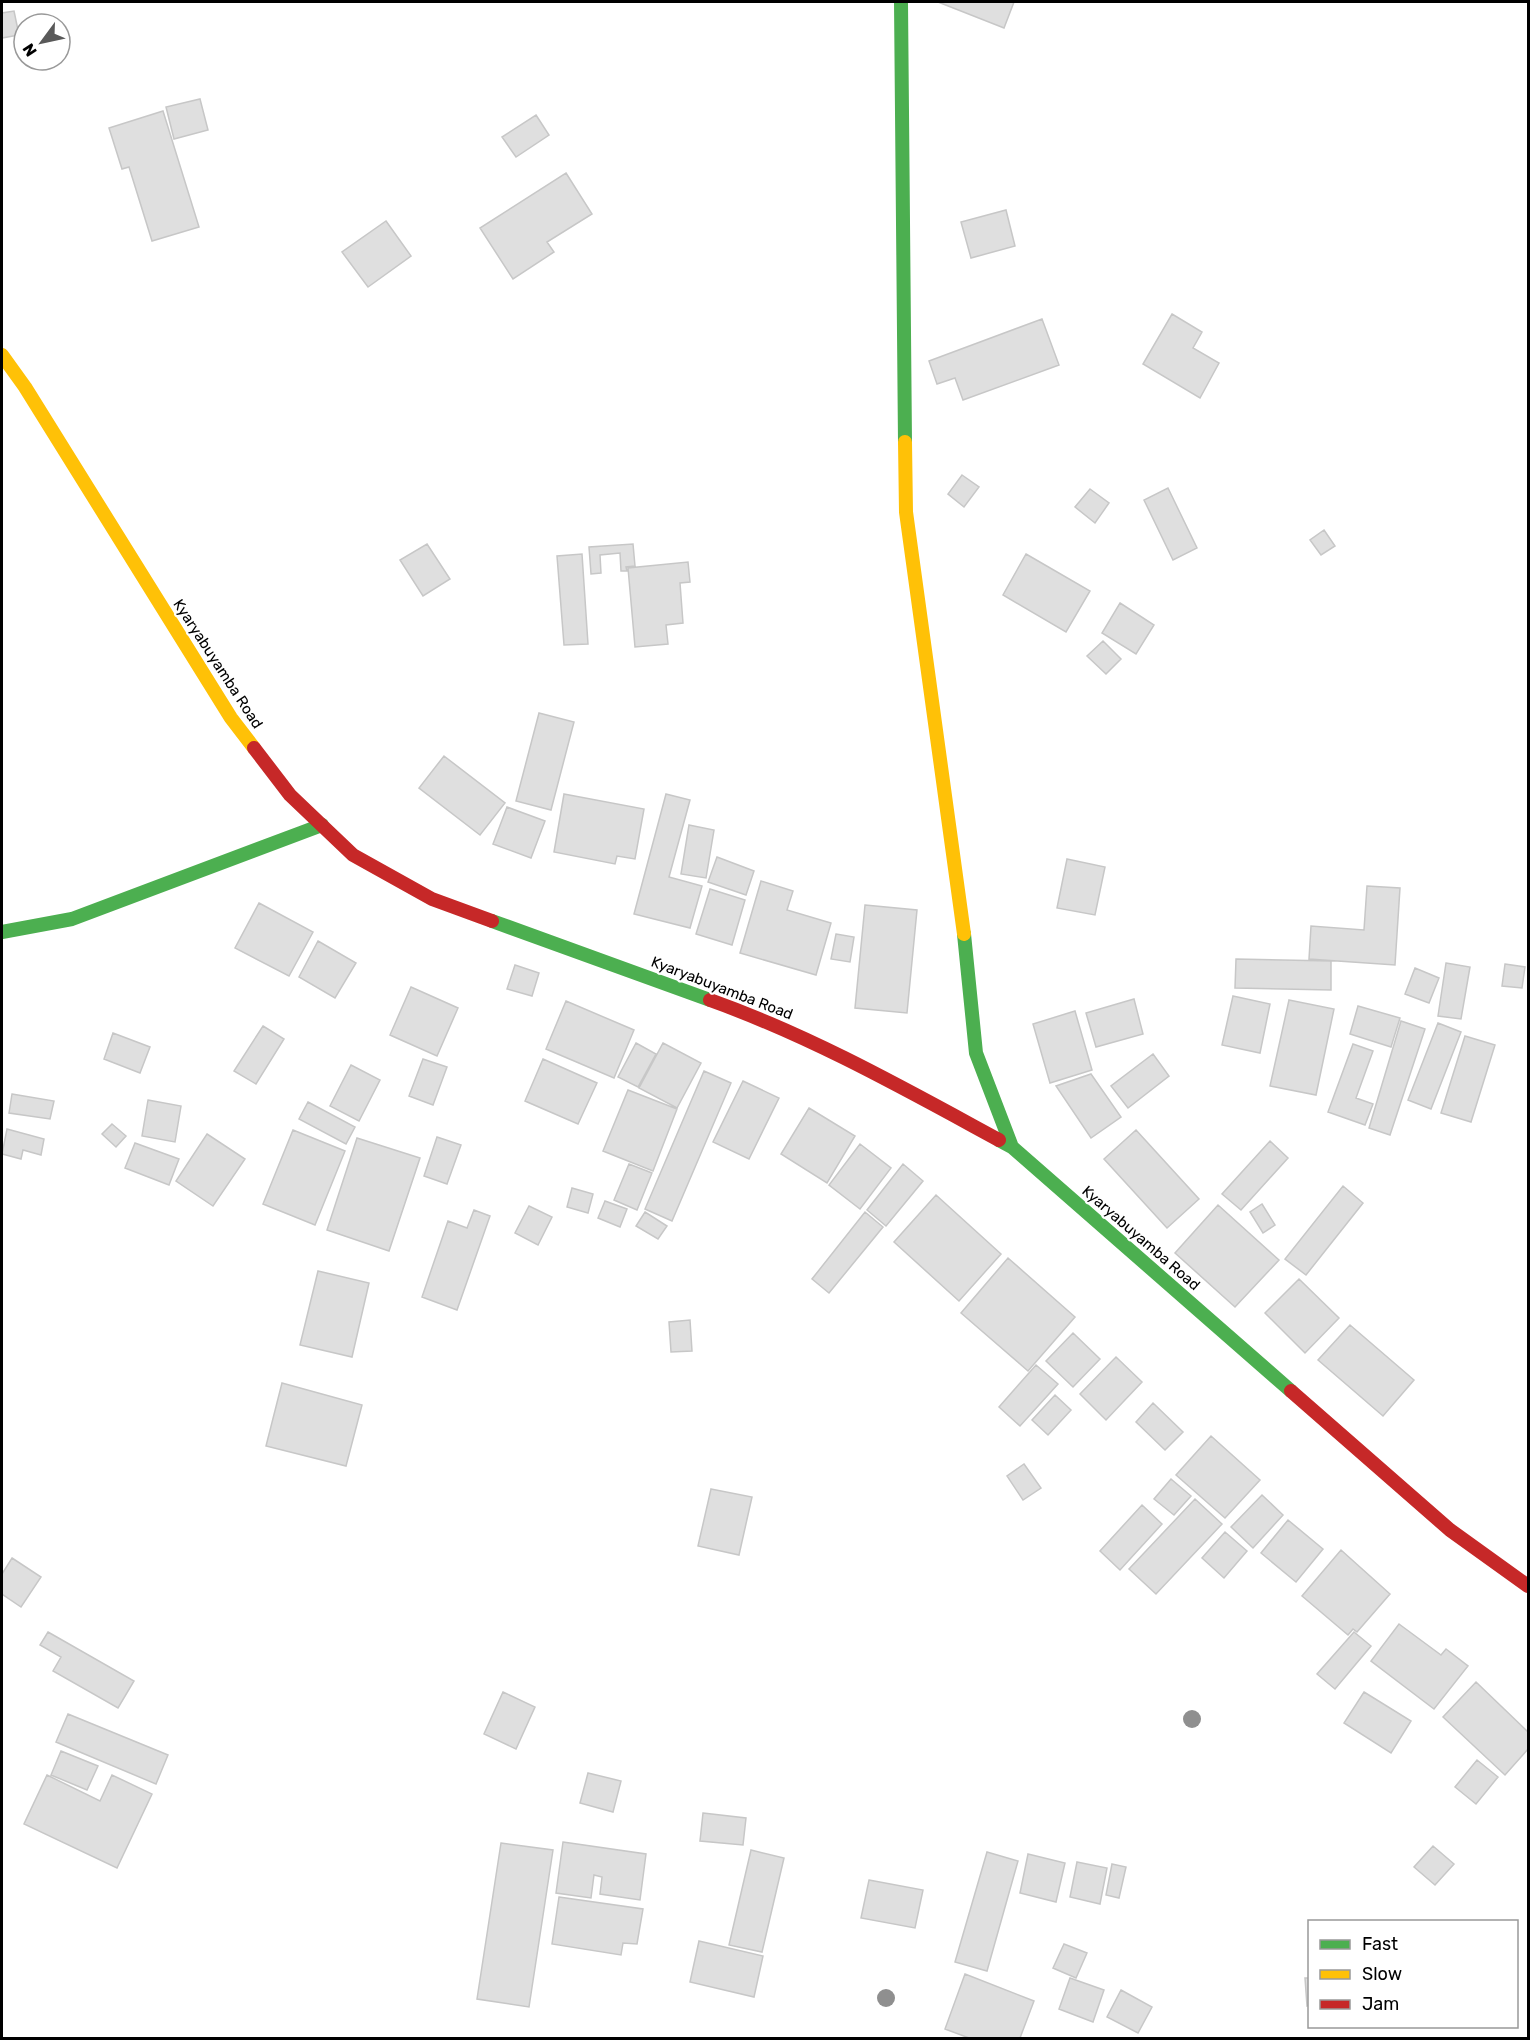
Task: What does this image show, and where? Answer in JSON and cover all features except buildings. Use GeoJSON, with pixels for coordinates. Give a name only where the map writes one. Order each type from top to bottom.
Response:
{"type":"FeatureCollection","features":[{"type":"Feature","properties":{"kind":"street"},"geometry":{"type":"LineString","coordinates":[[901,2],[906,512],[963,926],[976,1053],[1012,1147]]}},
{"type":"Feature","properties":{"kind":"street","name":"Kyaryabuyamba Road"},"geometry":{"type":"LineString","coordinates":[[2,355],[25,387],[231,718],[290,795],[353,855],[432,899],[763,1019],[883,1077],[1012,1147],[1450,1530],[1528,1586]]}},
{"type":"Feature","properties":{"kind":"street"},"geometry":{"type":"LineString","coordinates":[[2,932],[72,919],[322,825]]}},
{"type":"Feature","properties":{"kind":"traffic: fast"},"geometry":{"type":"LineString","coordinates":[[901,2],[905,442]]}},
{"type":"Feature","properties":{"kind":"traffic: fast"},"geometry":{"type":"LineString","coordinates":[[2,932],[72,919],[322,825]]}},
{"type":"Feature","properties":{"kind":"traffic: fast"},"geometry":{"type":"LineString","coordinates":[[492,921],[710,1000]]}},
{"type":"Feature","properties":{"kind":"traffic: fast"},"geometry":{"type":"LineString","coordinates":[[964,934],[976,1053],[1012,1147]]}},
{"type":"Feature","properties":{"kind":"traffic: fast"},"geometry":{"type":"LineString","coordinates":[[999,1140],[1012,1147],[1291,1391]]}},
{"type":"Feature","properties":{"kind":"traffic: slow"},"geometry":{"type":"LineString","coordinates":[[2,355],[25,387],[231,718],[254,748]]}},
{"type":"Feature","properties":{"kind":"traffic: slow"},"geometry":{"type":"LineString","coordinates":[[905,442],[906,512],[964,934]]}},
{"type":"Feature","properties":{"kind":"traffic: jam"},"geometry":{"type":"LineString","coordinates":[[254,748],[290,795],[353,855],[432,899],[492,921]]}},
{"type":"Feature","properties":{"kind":"traffic: jam"},"geometry":{"type":"LineString","coordinates":[[710,1000],[748,1014],[821,1047],[999,1140]]}},
{"type":"Feature","properties":{"kind":"traffic: jam"},"geometry":{"type":"LineString","coordinates":[[1291,1391],[1450,1530],[1528,1586]]}}]}
